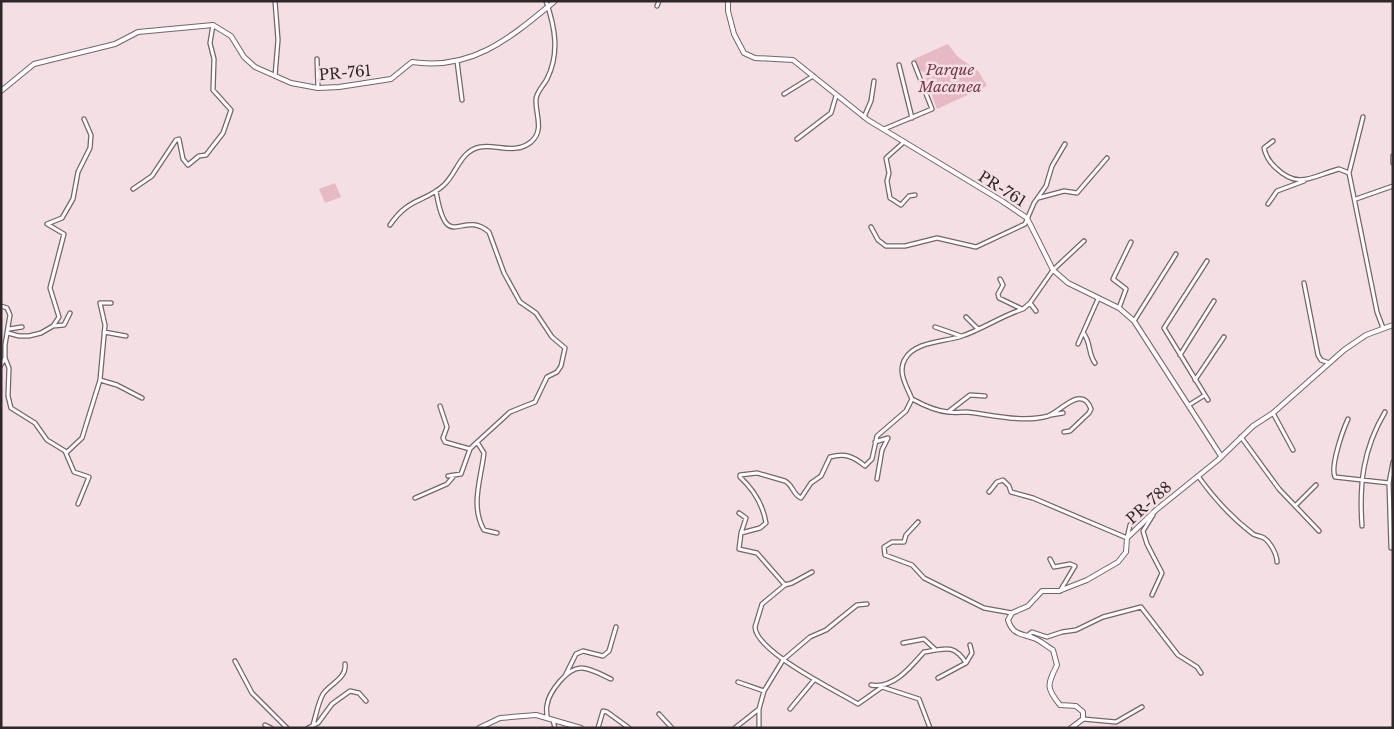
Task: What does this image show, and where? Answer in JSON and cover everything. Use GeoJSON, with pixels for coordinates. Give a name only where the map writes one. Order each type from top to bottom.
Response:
{"type":"FeatureCollection","features":[{"type":"Feature","properties":{"kind":"street"},"geometry":{"type":"LineString","coordinates":[[275,77],[278,40],[276,1]]}},
{"type":"Feature","properties":{"kind":"street"},"geometry":{"type":"LineString","coordinates":[[390,225],[407,204],[436,191],[451,176],[469,151],[480,147],[516,149],[529,143],[536,137],[539,127],[536,99],[548,77],[557,41],[546,1]]}},
{"type":"Feature","properties":{"kind":"street","name":"PR-761"},"geometry":{"type":"LineString","coordinates":[[213,25],[231,36],[244,57],[255,68],[275,77],[318,88],[339,87],[391,79],[412,62],[432,65],[457,61],[511,38],[555,1]]}},
{"type":"Feature","properties":{"kind":"street"},"geometry":{"type":"LineString","coordinates":[[657,6],[659,1]]}},
{"type":"Feature","properties":{"kind":"street","name":"PR-761"},"geometry":{"type":"LineString","coordinates":[[728,1],[728,11],[734,34],[744,54],[755,58],[793,60],[864,117],[1027,218],[1053,270],[1068,283],[1119,308],[1134,321],[1221,456]]}},
{"type":"Feature","properties":{"kind":"street"},"geometry":{"type":"LineString","coordinates":[[1,91],[34,64],[115,44],[138,32],[213,25],[210,43],[214,59],[214,90],[231,110],[223,132],[206,155],[199,156],[188,165],[183,159],[179,139],[176,140],[152,176],[133,189]]}},
{"type":"Feature","properties":{"kind":"street"},"geometry":{"type":"LineString","coordinates":[[317,59],[318,88]]}},
{"type":"Feature","properties":{"kind":"street"},"geometry":{"type":"LineString","coordinates":[[457,61],[462,100]]}},
{"type":"Feature","properties":{"kind":"street"},"geometry":{"type":"LineString","coordinates":[[884,129],[932,109],[914,63]]}},
{"type":"Feature","properties":{"kind":"street"},"geometry":{"type":"LineString","coordinates":[[899,65],[912,118]]}},
{"type":"Feature","properties":{"kind":"street"},"geometry":{"type":"LineString","coordinates":[[784,94],[813,76]]}},
{"type":"Feature","properties":{"kind":"street"},"geometry":{"type":"LineString","coordinates":[[864,117],[871,101],[874,81]]}},
{"type":"Feature","properties":{"kind":"street"},"geometry":{"type":"LineString","coordinates":[[798,139],[831,113],[836,96]]}},
{"type":"Feature","properties":{"kind":"street"},"geometry":{"type":"LineString","coordinates":[[1363,117],[1349,173],[1356,199],[1377,312],[1383,328]]}},
{"type":"Feature","properties":{"kind":"street"},"geometry":{"type":"LineString","coordinates":[[52,326],[58,317],[50,288],[64,234],[47,224],[62,218],[73,199],[78,172],[90,148],[91,135],[84,119]]}},
{"type":"Feature","properties":{"kind":"street"},"geometry":{"type":"LineString","coordinates":[[1272,141],[1264,148],[1270,163],[1287,179],[1304,181]]}},
{"type":"Feature","properties":{"kind":"street"},"geometry":{"type":"LineString","coordinates":[[904,142],[886,158],[889,173],[887,181],[888,192],[890,198],[901,205],[909,196],[915,195]]}},
{"type":"Feature","properties":{"kind":"street"},"geometry":{"type":"LineString","coordinates":[[871,228],[878,240],[886,246],[905,246],[937,238],[976,247],[1025,224],[1046,186],[1052,166],[1065,144]]}},
{"type":"Feature","properties":{"kind":"street"},"geometry":{"type":"LineString","coordinates":[[1392,156],[1393,163]]}},
{"type":"Feature","properties":{"kind":"street"},"geometry":{"type":"LineString","coordinates":[[1038,198],[1064,191],[1077,193],[1107,158]]}},
{"type":"Feature","properties":{"kind":"street"},"geometry":{"type":"LineString","coordinates":[[1268,204],[1277,191],[1338,169],[1349,173]]}},
{"type":"Feature","properties":{"kind":"street"},"geometry":{"type":"LineString","coordinates":[[1356,199],[1393,186]]}},
{"type":"Feature","properties":{"kind":"street"},"geometry":{"type":"LineString","coordinates":[[436,191],[440,215],[445,224],[454,228],[474,224],[489,232],[504,273],[520,302],[536,313],[552,337],[565,348],[561,366],[557,372],[547,377],[535,402],[510,412],[470,449],[461,474],[448,476]]}},
{"type":"Feature","properties":{"kind":"street"},"geometry":{"type":"LineString","coordinates":[[1063,413],[1049,416],[1014,418],[948,412],[924,406],[912,399],[903,377],[902,364],[906,357],[930,343],[962,336],[1022,309],[1030,303],[1053,270],[1084,241]]}},
{"type":"Feature","properties":{"kind":"street"},"geometry":{"type":"LineString","coordinates":[[1119,308],[1126,288],[1113,279],[1131,242]]}},
{"type":"Feature","properties":{"kind":"street"},"geometry":{"type":"LineString","coordinates":[[1134,321],[1176,254]]}},
{"type":"Feature","properties":{"kind":"street"},"geometry":{"type":"LineString","coordinates":[[1207,261],[1164,328],[1208,400]]}},
{"type":"Feature","properties":{"kind":"street"},"geometry":{"type":"LineString","coordinates":[[1000,278],[1003,285],[998,298],[1022,309]]}},
{"type":"Feature","properties":{"kind":"street"},"geometry":{"type":"LineString","coordinates":[[1304,283],[1318,355],[1321,360],[1329,363]]}},
{"type":"Feature","properties":{"kind":"street"},"geometry":{"type":"LineString","coordinates":[[1078,344],[1098,299]]}},
{"type":"Feature","properties":{"kind":"street"},"geometry":{"type":"LineString","coordinates":[[1180,355],[1214,301]]}},
{"type":"Feature","properties":{"kind":"street"},"geometry":{"type":"LineString","coordinates":[[66,453],[82,438],[100,380],[104,332],[100,303],[111,303]]}},
{"type":"Feature","properties":{"kind":"street"},"geometry":{"type":"LineString","coordinates":[[1030,303],[1036,311]]}},
{"type":"Feature","properties":{"kind":"street"},"geometry":{"type":"LineString","coordinates":[[1,306],[7,308],[10,315],[5,345],[5,358],[8,368],[8,396],[11,408],[35,423],[47,440],[66,453],[74,472],[89,477],[78,504]]}},
{"type":"Feature","properties":{"kind":"street"},"geometry":{"type":"LineString","coordinates":[[8,331],[20,336],[41,333],[52,326],[64,324],[70,313]]}},
{"type":"Feature","properties":{"kind":"street"},"geometry":{"type":"LineString","coordinates":[[966,317],[978,329]]}},
{"type":"Feature","properties":{"kind":"street","name":"PR-788"},"geometry":{"type":"LineString","coordinates":[[1012,613],[1028,606],[1042,591],[1059,591],[1088,580],[1118,562],[1126,552],[1127,538],[1156,510],[1221,456],[1253,426],[1272,413],[1329,363],[1366,334],[1393,325]]}},
{"type":"Feature","properties":{"kind":"street"},"geometry":{"type":"LineString","coordinates":[[8,331],[22,327]]}},
{"type":"Feature","properties":{"kind":"street"},"geometry":{"type":"LineString","coordinates":[[935,327],[962,336]]}},
{"type":"Feature","properties":{"kind":"street"},"geometry":{"type":"LineString","coordinates":[[104,332],[126,336]]}},
{"type":"Feature","properties":{"kind":"street"},"geometry":{"type":"LineString","coordinates":[[1084,334],[1090,342],[1091,358],[1095,363]]}},
{"type":"Feature","properties":{"kind":"street"},"geometry":{"type":"LineString","coordinates":[[1195,380],[1224,337]]}},
{"type":"Feature","properties":{"kind":"street"},"geometry":{"type":"LineString","coordinates":[[1,365],[5,358]]}},
{"type":"Feature","properties":{"kind":"street"},"geometry":{"type":"LineString","coordinates":[[100,380],[116,385],[142,398]]}},
{"type":"Feature","properties":{"kind":"street"},"geometry":{"type":"LineString","coordinates":[[948,412],[970,395],[985,396]]}},
{"type":"Feature","properties":{"kind":"street"},"geometry":{"type":"LineString","coordinates":[[1188,405],[1205,395]]}},
{"type":"Feature","properties":{"kind":"street"},"geometry":{"type":"LineString","coordinates":[[740,533],[760,528],[766,523],[758,500],[740,475],[757,474],[785,481],[789,483],[796,496],[801,498],[811,483],[821,476],[830,457],[848,455],[865,466],[872,459],[877,436],[906,411],[912,399]]}},
{"type":"Feature","properties":{"kind":"street"},"geometry":{"type":"LineString","coordinates":[[1049,416],[1075,399],[1083,399],[1089,403],[1091,409],[1089,413],[1070,431],[1064,432]]}},
{"type":"Feature","properties":{"kind":"street"},"geometry":{"type":"LineString","coordinates":[[440,406],[447,427],[443,438],[445,442],[470,449]]}},
{"type":"Feature","properties":{"kind":"street"},"geometry":{"type":"LineString","coordinates":[[1362,526],[1361,480],[1367,449],[1385,412]]}},
{"type":"Feature","properties":{"kind":"street"},"geometry":{"type":"LineString","coordinates":[[1272,413],[1293,450]]}},
{"type":"Feature","properties":{"kind":"street"},"geometry":{"type":"LineString","coordinates":[[1348,419],[1338,448],[1333,474],[1335,477],[1389,483]]}},
{"type":"Feature","properties":{"kind":"street"},"geometry":{"type":"LineString","coordinates":[[1241,437],[1278,488],[1319,531]]}},
{"type":"Feature","properties":{"kind":"street"},"geometry":{"type":"LineString","coordinates":[[875,442],[888,438],[882,450],[877,480]]}},
{"type":"Feature","properties":{"kind":"street"},"geometry":{"type":"LineString","coordinates":[[477,442],[484,453],[476,501],[479,521],[484,530],[497,533]]}},
{"type":"Feature","properties":{"kind":"street"},"geometry":{"type":"LineString","coordinates":[[1391,548],[1389,483],[1393,462]]}},
{"type":"Feature","properties":{"kind":"street"},"geometry":{"type":"LineString","coordinates":[[415,498],[447,484],[454,476]]}},
{"type":"Feature","properties":{"kind":"street"},"geometry":{"type":"LineString","coordinates":[[1197,476],[1211,494],[1243,524],[1255,535],[1264,538],[1276,555],[1276,562]]}},
{"type":"Feature","properties":{"kind":"street"},"geometry":{"type":"LineString","coordinates":[[989,492],[997,482],[1003,480],[1010,486],[1011,492],[1033,498],[1127,538],[1134,520],[1132,519]]}},
{"type":"Feature","properties":{"kind":"street"},"geometry":{"type":"LineString","coordinates":[[1295,506],[1316,485]]}},
{"type":"Feature","properties":{"kind":"street"},"geometry":{"type":"LineString","coordinates":[[1152,595],[1162,573],[1147,544],[1144,531],[1156,510]]}},
{"type":"Feature","properties":{"kind":"street"},"geometry":{"type":"LineString","coordinates":[[739,513],[746,518],[740,533],[739,549],[758,553],[785,584]]}},
{"type":"Feature","properties":{"kind":"street"},"geometry":{"type":"LineString","coordinates":[[918,522],[906,535],[904,542],[892,542],[884,547],[885,555],[912,565],[924,578],[984,608],[1012,613],[1008,620],[1010,629],[1016,634],[1036,639],[1053,650],[1057,665],[1049,681],[1050,692],[1060,705],[1081,708],[1083,719]]}},
{"type":"Feature","properties":{"kind":"street"},"geometry":{"type":"LineString","coordinates":[[1050,559],[1054,567],[1070,564],[1075,566],[1059,591]]}},
{"type":"Feature","properties":{"kind":"street"},"geometry":{"type":"LineString","coordinates":[[812,572],[792,583],[785,584],[762,604],[757,616],[755,630],[783,660],[814,680],[858,704],[910,669],[924,652],[956,650],[966,663]]}},
{"type":"Feature","properties":{"kind":"street"},"geometry":{"type":"LineString","coordinates":[[759,728],[759,709],[764,691],[783,660],[810,637],[826,630],[857,605],[867,604]]}},
{"type":"Feature","properties":{"kind":"street"},"geometry":{"type":"LineString","coordinates":[[1027,636],[1032,632],[1047,637],[1076,630],[1103,617],[1141,607],[1178,655],[1197,667],[1202,673]]}},
{"type":"Feature","properties":{"kind":"street"},"geometry":{"type":"LineString","coordinates":[[547,717],[547,705],[550,696],[565,676],[576,654],[583,652],[603,656],[609,651],[616,628]]}},
{"type":"Feature","properties":{"kind":"street"},"geometry":{"type":"LineString","coordinates":[[903,643],[924,640],[936,650]]}},
{"type":"Feature","properties":{"kind":"street"},"geometry":{"type":"LineString","coordinates":[[938,678],[966,663],[972,653],[970,645]]}},
{"type":"Feature","properties":{"kind":"street"},"geometry":{"type":"LineString","coordinates":[[235,661],[252,694],[287,728]]}},
{"type":"Feature","properties":{"kind":"street"},"geometry":{"type":"LineString","coordinates":[[313,727],[323,695],[341,678],[346,667],[345,664]]}},
{"type":"Feature","properties":{"kind":"street"},"geometry":{"type":"LineString","coordinates":[[565,676],[576,668],[583,668],[611,679]]}},
{"type":"Feature","properties":{"kind":"street"},"geometry":{"type":"LineString","coordinates":[[790,710],[814,680]]}},
{"type":"Feature","properties":{"kind":"street"},"geometry":{"type":"LineString","coordinates":[[738,682],[764,691]]}},
{"type":"Feature","properties":{"kind":"street"},"geometry":{"type":"LineString","coordinates":[[871,685],[919,699],[930,728]]}},
{"type":"Feature","properties":{"kind":"street"},"geometry":{"type":"LineString","coordinates":[[308,728],[318,723],[332,704],[350,691],[359,693],[366,701]]}},
{"type":"Feature","properties":{"kind":"street"},"geometry":{"type":"LineString","coordinates":[[1071,728],[1083,719],[1116,722],[1142,707]]}},
{"type":"Feature","properties":{"kind":"street"},"geometry":{"type":"LineString","coordinates":[[735,728],[759,709]]}},
{"type":"Feature","properties":{"kind":"street"},"geometry":{"type":"LineString","coordinates":[[598,728],[603,712],[607,712],[629,728]]}},
{"type":"Feature","properties":{"kind":"street"},"geometry":{"type":"LineString","coordinates":[[659,714],[672,728]]}},
{"type":"Feature","properties":{"kind":"street"},"geometry":{"type":"LineString","coordinates":[[479,728],[500,718],[536,715],[581,728]]}},
{"type":"Feature","properties":{"kind":"street"},"geometry":{"type":"LineString","coordinates":[[552,720],[555,728]]}},
{"type":"Feature","properties":{"kind":"street"},"geometry":{"type":"LineString","coordinates":[[265,725],[271,728]]}},
{"type":"Feature","properties":{"kind":"green space","name":"Parque Macanea"},"geometry":{"type":"Polygon","coordinates":[[[948,44],[957,56],[979,72],[987,86],[937,109],[923,71],[919,72],[914,59],[948,44]]]}},
{"type":"Feature","properties":{"kind":"green space"},"geometry":{"type":"Polygon","coordinates":[[[335,183],[341,197],[325,203],[319,189],[335,183]]]}}]}
